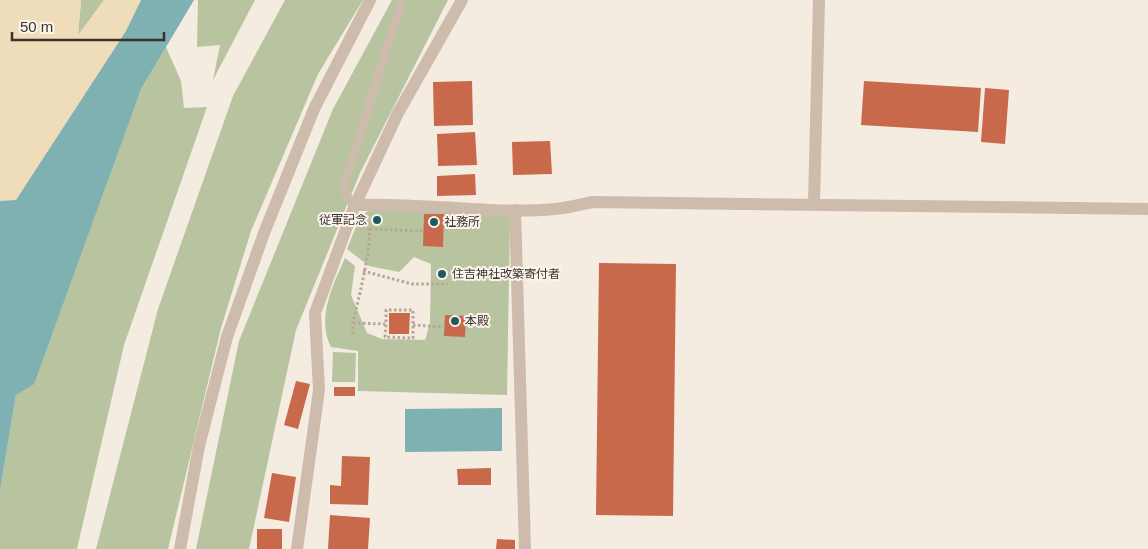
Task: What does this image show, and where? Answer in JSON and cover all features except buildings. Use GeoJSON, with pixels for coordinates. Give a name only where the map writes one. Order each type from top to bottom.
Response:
{"type":"FeatureCollection","features":[{"type":"Feature","properties":{"kind":"street"},"geometry":{"type":"LineString","coordinates":[[180,549],[199,446],[226,337],[264,233],[314,109],[370,0]]}},
{"type":"Feature","properties":{"kind":"street"},"geometry":{"type":"LineString","coordinates":[[297,549],[319,390],[315,314],[398,113],[462,0]]}},
{"type":"Feature","properties":{"kind":"street"},"geometry":{"type":"LineString","coordinates":[[814,204],[819,0]]}},
{"type":"Feature","properties":{"kind":"street"},"geometry":{"type":"LineString","coordinates":[[359,205],[515,210],[556,209],[593,202],[1148,209]]}},
{"type":"Feature","properties":{"kind":"street"},"geometry":{"type":"LineString","coordinates":[[515,210],[525,549]]}},
{"type":"Feature","properties":{"kind":"lane"},"geometry":{"type":"LineString","coordinates":[[359,205],[348,199],[344,186],[402,0]]}},
{"type":"Feature","properties":{"kind":"path"},"geometry":{"type":"LineString","coordinates":[[353,334],[353,323],[370,229],[359,205]]}},
{"type":"Feature","properties":{"kind":"path"},"geometry":{"type":"LineString","coordinates":[[370,229],[423,231]]}},
{"type":"Feature","properties":{"kind":"path"},"geometry":{"type":"LineString","coordinates":[[363,271],[412,284],[448,284]]}},
{"type":"Feature","properties":{"kind":"path"},"geometry":{"type":"LineString","coordinates":[[386,310],[412,310],[412,338],[385,338],[386,324],[386,310]]}},
{"type":"Feature","properties":{"kind":"path"},"geometry":{"type":"LineString","coordinates":[[353,323],[386,324]]}},
{"type":"Feature","properties":{"kind":"path"},"geometry":{"type":"LineString","coordinates":[[413,325],[445,327]]}},
{"type":"Feature","properties":{"kind":"green space"},"geometry":{"type":"Polygon","coordinates":[[[81,0],[104,0],[78,36],[81,0]]]}},
{"type":"Feature","properties":{"kind":"green space"},"geometry":{"type":"Polygon","coordinates":[[[198,0],[255,0],[213,80],[220,45],[197,47],[198,0]]]}},
{"type":"Feature","properties":{"kind":"green space"},"geometry":{"type":"Polygon","coordinates":[[[285,0],[363,0],[318,74],[251,231],[221,328],[168,549],[96,549],[158,309],[233,96],[285,0]]]}},
{"type":"Feature","properties":{"kind":"green space"},"geometry":{"type":"Polygon","coordinates":[[[392,0],[448,0],[360,173],[296,330],[249,549],[196,549],[239,341],[333,109],[392,0]]]}},
{"type":"Feature","properties":{"kind":"green space"},"geometry":{"type":"Polygon","coordinates":[[[166,47],[181,81],[184,108],[207,107],[124,345],[77,549],[0,549],[0,491],[16,395],[141,89],[166,47]]]}},
{"type":"Feature","properties":{"kind":"green space"},"geometry":{"type":"Polygon","coordinates":[[[372,208],[510,216],[507,395],[358,391],[358,351],[331,347],[325,325],[331,290],[345,258],[355,266],[351,295],[367,333],[382,339],[425,340],[430,323],[431,264],[414,257],[399,272],[369,266],[347,249],[360,217],[372,208]]]}},
{"type":"Feature","properties":{"kind":"green space"},"geometry":{"type":"Polygon","coordinates":[[[333,352],[356,353],[355,382],[332,382],[333,352]]]}},
{"type":"Feature","properties":{"kind":"sand"},"geometry":{"type":"Polygon","coordinates":[[[0,0],[81,0],[78,35],[104,0],[141,0],[126,31],[16,200],[0,201],[0,0]]]}},
{"type":"Feature","properties":{"kind":"water"},"geometry":{"type":"Polygon","coordinates":[[[141,0],[194,0],[141,89],[34,384],[16,395],[0,491],[0,201],[16,200],[126,31],[141,0]]]}},
{"type":"Feature","properties":{"kind":"water"},"geometry":{"type":"Polygon","coordinates":[[[502,408],[502,451],[405,452],[405,409],[502,408]]]}},
{"type":"Feature","properties":{"kind":"place","name":"従軍記念"},"geometry":{"type":"Point","coordinates":[377,220]}},
{"type":"Feature","properties":{"kind":"place","name":"社務所"},"geometry":{"type":"Point","coordinates":[434,222]}},
{"type":"Feature","properties":{"kind":"place","name":"住吉神社改築寄付者"},"geometry":{"type":"Point","coordinates":[442,274]}},
{"type":"Feature","properties":{"kind":"place","name":"本殿"},"geometry":{"type":"Point","coordinates":[455,321]}}]}
